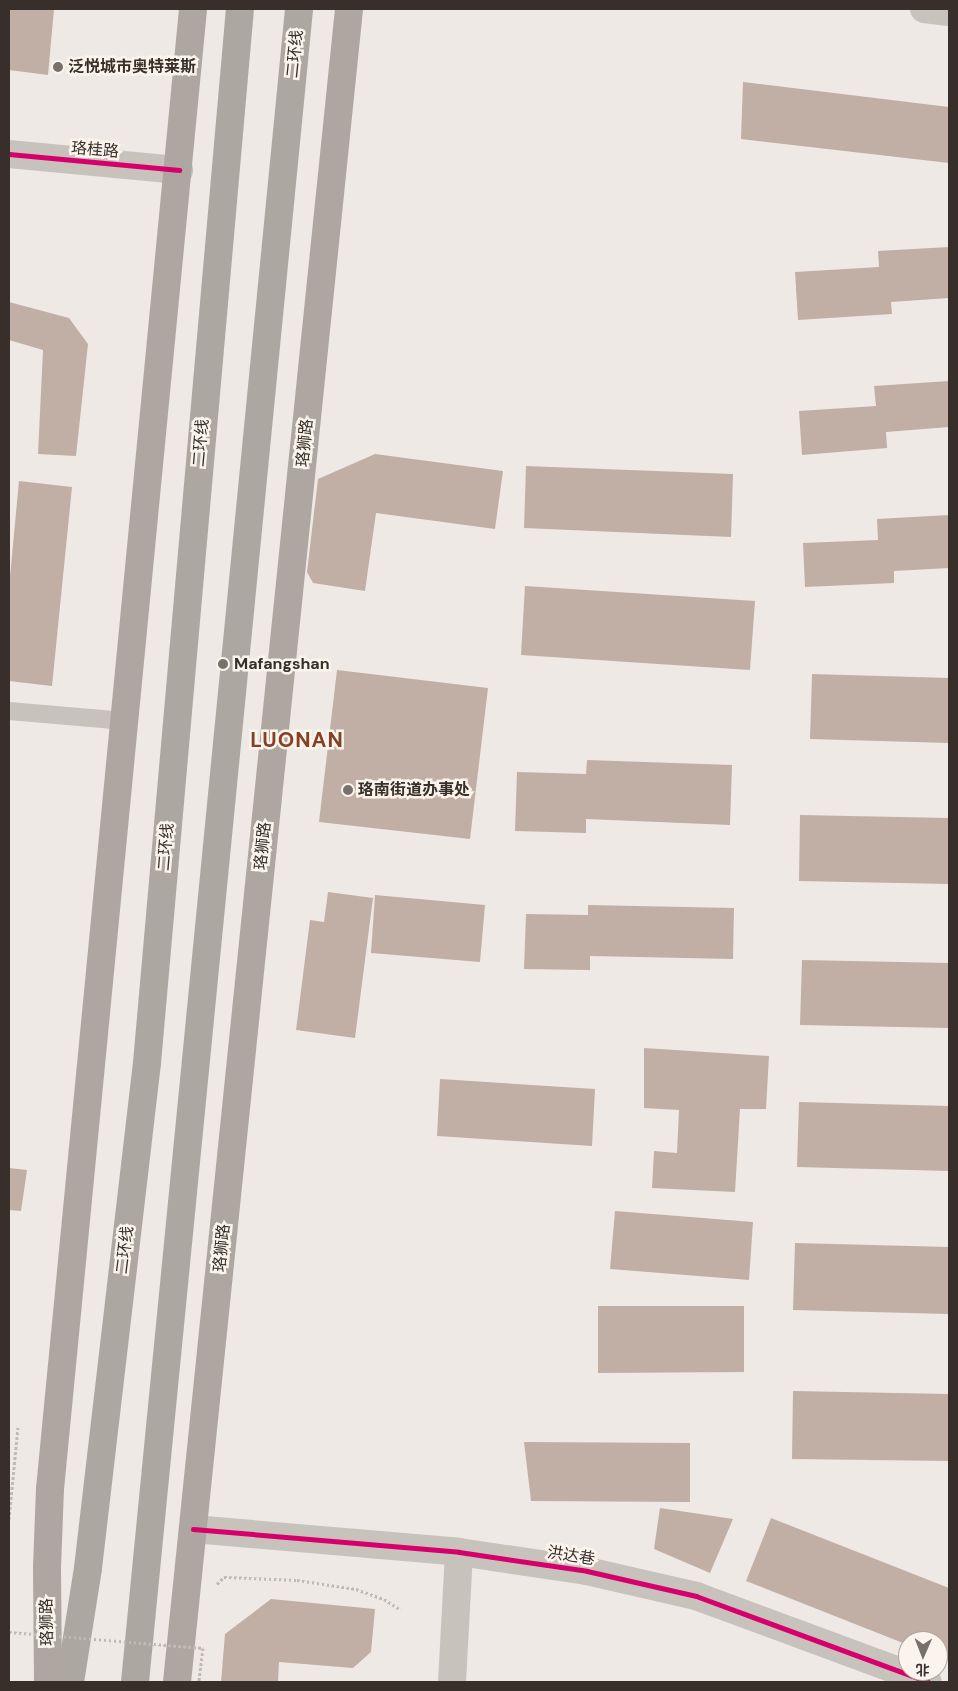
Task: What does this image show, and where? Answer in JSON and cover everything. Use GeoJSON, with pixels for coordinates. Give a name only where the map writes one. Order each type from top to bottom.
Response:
{"type":"FeatureCollection","features":[{"type":"Feature","properties":{"kind":"highway","name":"二环线"},"geometry":{"type":"LineString","coordinates":[[70,1682],[88,1568],[147,1063],[240,9]]}},
{"type":"Feature","properties":{"kind":"highway","name":"二环线"},"geometry":{"type":"LineString","coordinates":[[135,1682],[299,9]]}},
{"type":"Feature","properties":{"kind":"main road","name":"珞狮路"},"geometry":{"type":"LineString","coordinates":[[48,1682],[47,1567],[50,1489],[126,721],[193,9]]}},
{"type":"Feature","properties":{"kind":"main road","name":"珞狮路"},"geometry":{"type":"LineString","coordinates":[[176,1682],[349,9]]}},
{"type":"Feature","properties":{"kind":"street"},"geometry":{"type":"LineString","coordinates":[[924,9],[949,12]]}},
{"type":"Feature","properties":{"kind":"street","name":"珞桂路"},"geometry":{"type":"LineString","coordinates":[[9,154],[179,170]]}},
{"type":"Feature","properties":{"kind":"street","name":"洪达巷"},"geometry":{"type":"LineString","coordinates":[[193,1529],[459,1552],[587,1571],[696,1596],[928,1682]]}},
{"type":"Feature","properties":{"kind":"street"},"geometry":{"type":"LineString","coordinates":[[452,1682],[459,1552]]}},
{"type":"Feature","properties":{"kind":"lane"},"geometry":{"type":"LineString","coordinates":[[9,711],[126,721]]}},
{"type":"Feature","properties":{"kind":"path"},"geometry":{"type":"LineString","coordinates":[[9,1519],[18,1428]]}},
{"type":"Feature","properties":{"kind":"path"},"geometry":{"type":"LineString","coordinates":[[213,1588],[224,1577],[297,1580],[356,1589],[384,1599],[401,1610]]}},
{"type":"Feature","properties":{"kind":"path"},"geometry":{"type":"LineString","coordinates":[[9,1632],[203,1648]]}},
{"type":"Feature","properties":{"kind":"path"},"geometry":{"type":"LineString","coordinates":[[199,1682],[204,1638]]}},
{"type":"Feature","properties":{"kind":"building"},"geometry":{"type":"Polygon","coordinates":[[[9,9],[54,9],[48,75],[9,70],[9,9]]]}},
{"type":"Feature","properties":{"kind":"building"},"geometry":{"type":"Polygon","coordinates":[[[743,82],[949,107],[949,163],[741,139],[743,82]]]}},
{"type":"Feature","properties":{"kind":"building"},"geometry":{"type":"Polygon","coordinates":[[[949,247],[949,298],[891,302],[892,314],[798,320],[795,272],[879,267],[878,251],[949,247]]]}},
{"type":"Feature","properties":{"kind":"building"},"geometry":{"type":"Polygon","coordinates":[[[9,302],[69,318],[88,344],[76,456],[38,454],[43,350],[9,340],[9,302]]]}},
{"type":"Feature","properties":{"kind":"building"},"geometry":{"type":"Polygon","coordinates":[[[949,381],[949,427],[886,432],[887,448],[802,455],[799,411],[876,406],[874,386],[949,381]]]}},
{"type":"Feature","properties":{"kind":"building"},"geometry":{"type":"Polygon","coordinates":[[[375,454],[503,471],[495,529],[376,513],[365,591],[313,583],[307,572],[318,479],[375,454]]]}},
{"type":"Feature","properties":{"kind":"building"},"geometry":{"type":"Polygon","coordinates":[[[526,466],[733,474],[731,537],[524,528],[526,466]]]}},
{"type":"Feature","properties":{"kind":"building"},"geometry":{"type":"Polygon","coordinates":[[[19,481],[72,487],[52,686],[9,681],[9,587],[19,481]]]}},
{"type":"Feature","properties":{"kind":"building"},"geometry":{"type":"Polygon","coordinates":[[[949,515],[949,568],[894,571],[894,583],[805,587],[803,543],[878,540],[877,519],[949,515]]]}},
{"type":"Feature","properties":{"kind":"building"},"geometry":{"type":"Polygon","coordinates":[[[525,586],[755,601],[750,670],[521,655],[525,586]]]}},
{"type":"Feature","properties":{"kind":"building"},"geometry":{"type":"Polygon","coordinates":[[[337,670],[488,688],[470,839],[319,822],[337,670]]]}},
{"type":"Feature","properties":{"kind":"building"},"geometry":{"type":"Polygon","coordinates":[[[812,674],[949,678],[949,743],[810,739],[812,674]]]}},
{"type":"Feature","properties":{"kind":"building"},"geometry":{"type":"Polygon","coordinates":[[[587,760],[732,765],[730,825],[586,819],[586,833],[515,831],[517,772],[586,774],[587,760]]]}},
{"type":"Feature","properties":{"kind":"building"},"geometry":{"type":"Polygon","coordinates":[[[800,815],[949,818],[949,884],[799,881],[800,815]]]}},
{"type":"Feature","properties":{"kind":"building"},"geometry":{"type":"Polygon","coordinates":[[[328,892],[373,898],[355,1038],[296,1030],[310,920],[324,922],[328,892]]]}},
{"type":"Feature","properties":{"kind":"building"},"geometry":{"type":"Polygon","coordinates":[[[375,895],[485,905],[480,962],[371,953],[375,895]]]}},
{"type":"Feature","properties":{"kind":"building"},"geometry":{"type":"Polygon","coordinates":[[[588,905],[734,908],[733,959],[590,956],[590,970],[524,969],[526,914],[588,915],[588,905]]]}},
{"type":"Feature","properties":{"kind":"building"},"geometry":{"type":"Polygon","coordinates":[[[802,960],[949,963],[949,1028],[800,1025],[802,960]]]}},
{"type":"Feature","properties":{"kind":"building"},"geometry":{"type":"Polygon","coordinates":[[[644,1048],[769,1056],[766,1109],[740,1109],[735,1192],[652,1188],[654,1151],[677,1153],[679,1110],[644,1108],[644,1048]]]}},
{"type":"Feature","properties":{"kind":"building"},"geometry":{"type":"Polygon","coordinates":[[[440,1079],[595,1089],[592,1146],[437,1136],[440,1079]]]}},
{"type":"Feature","properties":{"kind":"building"},"geometry":{"type":"Polygon","coordinates":[[[799,1102],[949,1106],[949,1171],[797,1167],[799,1102]]]}},
{"type":"Feature","properties":{"kind":"building"},"geometry":{"type":"Polygon","coordinates":[[[9,1168],[27,1170],[21,1211],[9,1210],[9,1168]]]}},
{"type":"Feature","properties":{"kind":"building"},"geometry":{"type":"Polygon","coordinates":[[[615,1211],[753,1222],[749,1280],[610,1269],[615,1211]]]}},
{"type":"Feature","properties":{"kind":"building"},"geometry":{"type":"Polygon","coordinates":[[[795,1243],[949,1247],[949,1314],[793,1310],[795,1243]]]}},
{"type":"Feature","properties":{"kind":"building"},"geometry":{"type":"Polygon","coordinates":[[[598,1306],[744,1306],[744,1372],[598,1373],[598,1306]]]}},
{"type":"Feature","properties":{"kind":"building"},"geometry":{"type":"Polygon","coordinates":[[[793,1391],[949,1394],[949,1461],[792,1459],[793,1391]]]}},
{"type":"Feature","properties":{"kind":"building"},"geometry":{"type":"Polygon","coordinates":[[[524,1442],[690,1443],[690,1502],[531,1501],[524,1442]]]}},
{"type":"Feature","properties":{"kind":"building"},"geometry":{"type":"Polygon","coordinates":[[[660,1508],[733,1519],[710,1573],[654,1549],[660,1508]]]}},
{"type":"Feature","properties":{"kind":"building"},"geometry":{"type":"Polygon","coordinates":[[[771,1518],[949,1588],[949,1661],[948,1631],[898,1631],[898,1641],[746,1581],[771,1518]]]}},
{"type":"Feature","properties":{"kind":"building"},"geometry":{"type":"Polygon","coordinates":[[[271,1599],[375,1609],[371,1652],[353,1668],[279,1662],[278,1682],[221,1682],[225,1634],[271,1599]]]}},
{"type":"Feature","properties":{"kind":"cycle path"},"geometry":{"type":"LineString","coordinates":[[9,154],[179,170]]}},
{"type":"Feature","properties":{"kind":"cycle path"},"geometry":{"type":"LineString","coordinates":[[193,1529],[459,1552],[587,1571],[696,1596],[928,1682]]}},
{"type":"Feature","properties":{"kind":"place","name":"泛悦城市奥特莱斯"},"geometry":{"type":"Point","coordinates":[58,67]}},
{"type":"Feature","properties":{"kind":"place","name":"Mafangshan"},"geometry":{"type":"Point","coordinates":[223,664]}},
{"type":"Feature","properties":{"kind":"place","name":"珞南街道办事处"},"geometry":{"type":"Point","coordinates":[348,790]}},
{"type":"Feature","properties":{"kind":"district","name":"LUONAN"},"geometry":{"type":"Point","coordinates":[297,740]}}]}
